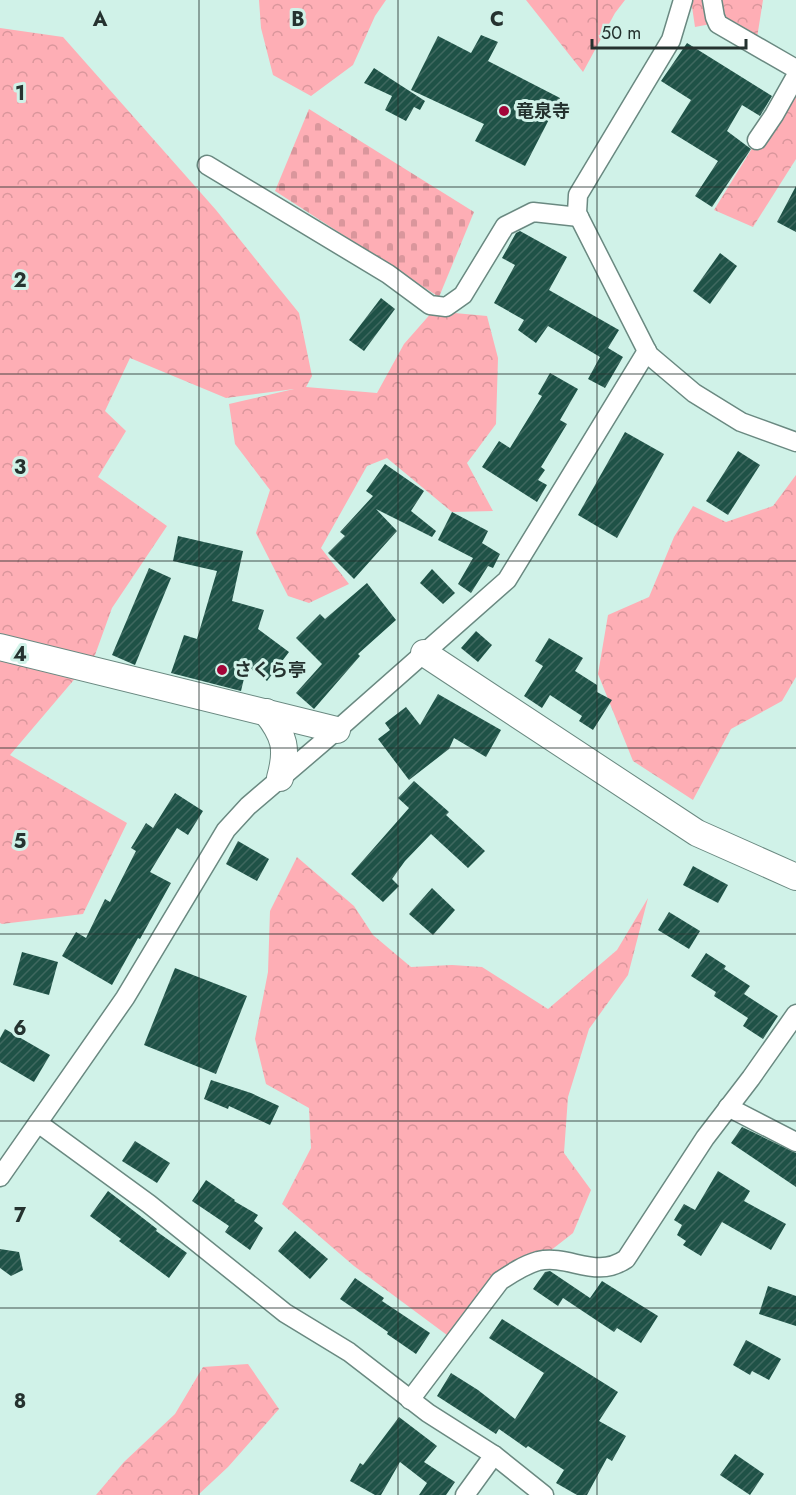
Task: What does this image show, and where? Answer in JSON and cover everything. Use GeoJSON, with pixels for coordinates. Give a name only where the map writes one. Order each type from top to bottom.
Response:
{"type":"FeatureCollection","features":[{"type":"Feature","properties":{"kind":"street"},"geometry":{"type":"LineString","coordinates":[[683,0],[671,40],[578,195],[577,213],[649,355],[694,393],[741,422],[796,442]]}},
{"type":"Feature","properties":{"kind":"street"},"geometry":{"type":"LineString","coordinates":[[712,0],[718,24],[796,69]]}},
{"type":"Feature","properties":{"kind":"street"},"geometry":{"type":"LineString","coordinates":[[757,140],[796,76]]}},
{"type":"Feature","properties":{"kind":"street"},"geometry":{"type":"LineString","coordinates":[[207,165],[388,274],[430,305],[447,307],[464,295],[505,226],[533,212],[579,217]]}},
{"type":"Feature","properties":{"kind":"street"},"geometry":{"type":"LineString","coordinates":[[0,1177],[124,998],[226,830],[248,806],[507,580],[647,351]]}},
{"type":"Feature","properties":{"kind":"street"},"geometry":{"type":"LineString","coordinates":[[0,647],[337,730]]}},
{"type":"Feature","properties":{"kind":"street"},"geometry":{"type":"LineString","coordinates":[[424,653],[697,833],[796,877]]}},
{"type":"Feature","properties":{"kind":"street"},"geometry":{"type":"LineString","coordinates":[[266,712],[277,727],[286,757],[280,778]]}},
{"type":"Feature","properties":{"kind":"street"},"geometry":{"type":"LineString","coordinates":[[410,1400],[500,1281],[520,1268],[539,1261],[556,1260],[601,1268],[615,1266],[626,1259],[705,1137],[796,1014]]}},
{"type":"Feature","properties":{"kind":"street"},"geometry":{"type":"LineString","coordinates":[[728,1107],[796,1142]]}},
{"type":"Feature","properties":{"kind":"street"},"geometry":{"type":"LineString","coordinates":[[38,1123],[149,1204],[285,1313],[349,1352],[410,1400],[494,1455],[544,1495]]}},
{"type":"Feature","properties":{"kind":"street"},"geometry":{"type":"LineString","coordinates":[[465,1495],[494,1455]]}},
{"type":"Feature","properties":{"kind":"green space"},"geometry":{"type":"Polygon","coordinates":[[[259,0],[386,0],[375,16],[353,65],[311,96],[273,75],[261,28],[259,0]]]}},
{"type":"Feature","properties":{"kind":"green space"},"geometry":{"type":"Polygon","coordinates":[[[526,0],[625,0],[615,13],[583,72],[526,0]]]}},
{"type":"Feature","properties":{"kind":"green space"},"geometry":{"type":"Polygon","coordinates":[[[691,0],[763,0],[757,38],[721,22],[695,27],[691,0]]]}},
{"type":"Feature","properties":{"kind":"green space"},"geometry":{"type":"Polygon","coordinates":[[[0,28],[63,37],[216,210],[299,313],[312,376],[306,387],[377,393],[404,344],[433,311],[487,316],[498,358],[496,424],[467,463],[493,511],[452,512],[387,458],[367,466],[321,548],[349,584],[309,603],[288,596],[256,533],[270,490],[235,444],[229,404],[294,389],[226,398],[130,358],[105,411],[126,431],[98,477],[167,526],[112,608],[95,655],[10,755],[127,823],[83,914],[2,924],[0,923],[0,28]]]}},
{"type":"Feature","properties":{"kind":"green space"},"geometry":{"type":"Polygon","coordinates":[[[796,77],[796,159],[753,227],[714,210],[796,77]]]}},
{"type":"Feature","properties":{"kind":"green space"},"geometry":{"type":"Polygon","coordinates":[[[309,109],[474,212],[439,297],[275,191],[309,109]]]}},
{"type":"Feature","properties":{"kind":"green space"},"geometry":{"type":"Polygon","coordinates":[[[796,475],[796,677],[782,701],[731,729],[693,800],[633,761],[598,674],[608,615],[649,597],[674,537],[693,506],[726,522],[773,506],[796,475]]]}},
{"type":"Feature","properties":{"kind":"green space"},"geometry":{"type":"Polygon","coordinates":[[[297,857],[354,906],[373,935],[411,967],[452,965],[482,967],[548,1009],[617,950],[648,898],[628,975],[589,1029],[568,1097],[564,1153],[591,1190],[573,1233],[485,1302],[451,1338],[354,1266],[282,1204],[311,1148],[309,1108],[266,1084],[255,1039],[268,972],[270,911],[297,857]]]}},
{"type":"Feature","properties":{"kind":"green space"},"geometry":{"type":"Polygon","coordinates":[[[248,1364],[279,1409],[228,1467],[198,1495],[96,1495],[124,1462],[175,1414],[203,1367],[248,1364]]]}},
{"type":"Feature","properties":{"kind":"building","name":"竜泉寺"},"geometry":{"type":"Polygon","coordinates":[[[481,35],[498,42],[488,61],[560,98],[525,166],[475,141],[484,124],[411,90],[438,36],[471,53],[481,35]]]}},
{"type":"Feature","properties":{"kind":"building"},"geometry":{"type":"Polygon","coordinates":[[[687,43],[772,96],[760,116],[742,105],[727,131],[751,149],[712,207],[695,196],[718,161],[671,132],[691,100],[661,81],[687,43]]]}},
{"type":"Feature","properties":{"kind":"building"},"geometry":{"type":"Polygon","coordinates":[[[374,68],[425,101],[420,110],[414,107],[406,121],[385,110],[392,96],[364,83],[374,68]]]}},
{"type":"Feature","properties":{"kind":"building"},"geometry":{"type":"Polygon","coordinates":[[[796,186],[796,232],[777,222],[796,186]]]}},
{"type":"Feature","properties":{"kind":"building"},"geometry":{"type":"Polygon","coordinates":[[[520,231],[567,257],[549,290],[619,330],[608,348],[623,357],[605,388],[588,379],[600,357],[548,326],[536,343],[518,330],[524,320],[494,303],[515,265],[502,258],[516,233],[520,231]]]}},
{"type":"Feature","properties":{"kind":"building"},"geometry":{"type":"Polygon","coordinates":[[[720,253],[737,266],[710,304],[693,291],[720,253]]]}},
{"type":"Feature","properties":{"kind":"building"},"geometry":{"type":"Polygon","coordinates":[[[381,298],[395,309],[364,351],[349,340],[381,298]]]}},
{"type":"Feature","properties":{"kind":"building"},"geometry":{"type":"Polygon","coordinates":[[[550,373],[578,389],[560,420],[567,424],[541,467],[545,470],[538,480],[547,485],[537,502],[482,467],[499,441],[510,448],[542,396],[538,394],[550,373]]]}},
{"type":"Feature","properties":{"kind":"building"},"geometry":{"type":"Polygon","coordinates":[[[625,432],[664,454],[617,538],[578,515],[625,432]]]}},
{"type":"Feature","properties":{"kind":"building"},"geometry":{"type":"Polygon","coordinates":[[[738,451],[760,465],[728,515],[706,501],[738,451]]]}},
{"type":"Feature","properties":{"kind":"building"},"geometry":{"type":"Polygon","coordinates":[[[385,464],[424,491],[411,511],[436,531],[432,537],[376,509],[397,531],[354,579],[328,553],[345,536],[340,532],[373,496],[366,491],[385,464]]]}},
{"type":"Feature","properties":{"kind":"building"},"geometry":{"type":"Polygon","coordinates":[[[452,512],[488,531],[482,543],[500,554],[493,568],[488,566],[471,593],[458,584],[473,558],[438,540],[452,512]]]}},
{"type":"Feature","properties":{"kind":"building"},"geometry":{"type":"Polygon","coordinates":[[[178,536],[243,551],[232,601],[264,610],[258,629],[289,652],[267,681],[247,666],[241,691],[171,673],[184,635],[197,639],[217,571],[173,561],[178,536]]]}},
{"type":"Feature","properties":{"kind":"building"},"geometry":{"type":"Polygon","coordinates":[[[149,568],[171,578],[135,665],[112,655],[149,568]]]}},
{"type":"Feature","properties":{"kind":"building"},"geometry":{"type":"Polygon","coordinates":[[[432,569],[455,593],[443,604],[420,583],[432,569]]]}},
{"type":"Feature","properties":{"kind":"building"},"geometry":{"type":"Polygon","coordinates":[[[367,583],[396,620],[358,654],[360,656],[314,709],[296,693],[322,664],[296,638],[320,614],[325,619],[367,583]]]}},
{"type":"Feature","properties":{"kind":"building"},"geometry":{"type":"Polygon","coordinates":[[[476,631],[492,645],[478,662],[461,648],[476,631]]]}},
{"type":"Feature","properties":{"kind":"building"},"geometry":{"type":"Polygon","coordinates":[[[549,638],[583,658],[575,671],[597,685],[597,692],[612,700],[593,730],[579,721],[582,716],[550,695],[542,708],[524,696],[543,666],[535,661],[549,638]]]}},
{"type":"Feature","properties":{"kind":"building"},"geometry":{"type":"Polygon","coordinates":[[[438,694],[501,730],[486,757],[454,738],[449,749],[409,780],[378,739],[390,730],[385,723],[406,707],[420,725],[438,694]]]}},
{"type":"Feature","properties":{"kind":"building"},"geometry":{"type":"Polygon","coordinates":[[[414,781],[449,812],[446,815],[485,851],[468,868],[431,834],[405,861],[392,879],[399,886],[383,902],[351,874],[409,808],[398,798],[414,781]]]}},
{"type":"Feature","properties":{"kind":"building"},"geometry":{"type":"Polygon","coordinates":[[[175,793],[203,811],[188,835],[177,828],[150,872],[171,883],[112,985],[62,956],[76,932],[86,938],[105,899],[110,902],[136,851],[131,848],[146,823],[153,828],[175,793]]]}},
{"type":"Feature","properties":{"kind":"building"},"geometry":{"type":"Polygon","coordinates":[[[238,841],[269,859],[257,881],[226,864],[238,841]]]}},
{"type":"Feature","properties":{"kind":"building"},"geometry":{"type":"Polygon","coordinates":[[[693,866],[728,885],[718,903],[683,885],[693,866]]]}},
{"type":"Feature","properties":{"kind":"building"},"geometry":{"type":"Polygon","coordinates":[[[432,888],[455,910],[433,935],[409,914],[432,888]]]}},
{"type":"Feature","properties":{"kind":"building"},"geometry":{"type":"Polygon","coordinates":[[[669,912],[700,931],[689,949],[658,930],[669,912]]]}},
{"type":"Feature","properties":{"kind":"building"},"geometry":{"type":"Polygon","coordinates":[[[22,952],[58,962],[49,995],[13,985],[22,952]]]}},
{"type":"Feature","properties":{"kind":"building"},"geometry":{"type":"Polygon","coordinates":[[[706,953],[726,966],[724,969],[750,986],[744,994],[778,1016],[763,1039],[743,1026],[748,1018],[714,996],[716,992],[691,976],[706,953]]]}},
{"type":"Feature","properties":{"kind":"building"},"geometry":{"type":"Polygon","coordinates":[[[175,968],[247,996],[216,1074],[144,1045],[175,968]]]}},
{"type":"Feature","properties":{"kind":"building"},"geometry":{"type":"Polygon","coordinates":[[[5,1029],[50,1055],[34,1082],[0,1062],[0,1038],[5,1029]]]}},
{"type":"Feature","properties":{"kind":"building"},"geometry":{"type":"Polygon","coordinates":[[[211,1080],[251,1093],[279,1106],[270,1125],[229,1106],[228,1109],[204,1099],[211,1080]]]}},
{"type":"Feature","properties":{"kind":"building"},"geometry":{"type":"Polygon","coordinates":[[[742,1127],[796,1153],[796,1187],[731,1143],[742,1127]]]}},
{"type":"Feature","properties":{"kind":"building"},"geometry":{"type":"Polygon","coordinates":[[[135,1141],[170,1163],[157,1183],[122,1161],[135,1141]]]}},
{"type":"Feature","properties":{"kind":"building"},"geometry":{"type":"Polygon","coordinates":[[[718,1171],[750,1191],[744,1201],[786,1224],[771,1250],[722,1222],[701,1256],[683,1245],[686,1241],[677,1235],[682,1225],[674,1220],[684,1204],[695,1210],[718,1171]]]}},
{"type":"Feature","properties":{"kind":"building"},"geometry":{"type":"Polygon","coordinates":[[[206,1180],[258,1215],[254,1221],[263,1228],[250,1250],[225,1232],[229,1226],[192,1201],[206,1180]]]}},
{"type":"Feature","properties":{"kind":"building"},"geometry":{"type":"Polygon","coordinates":[[[108,1191],[157,1229],[156,1231],[187,1253],[169,1278],[90,1216],[108,1191]]]}},
{"type":"Feature","properties":{"kind":"building"},"geometry":{"type":"Polygon","coordinates":[[[295,1231],[328,1259],[310,1279],[278,1251],[295,1231]]]}},
{"type":"Feature","properties":{"kind":"building"},"geometry":{"type":"Polygon","coordinates":[[[0,1249],[19,1252],[23,1270],[11,1276],[0,1268],[0,1249]]]}},
{"type":"Feature","properties":{"kind":"building"},"geometry":{"type":"Polygon","coordinates":[[[550,1271],[590,1298],[602,1281],[658,1316],[641,1343],[617,1328],[614,1332],[563,1298],[558,1306],[533,1289],[545,1272],[550,1271]]]}},
{"type":"Feature","properties":{"kind":"building"},"geometry":{"type":"Polygon","coordinates":[[[355,1278],[384,1298],[382,1301],[430,1333],[416,1354],[340,1299],[355,1278]]]}},
{"type":"Feature","properties":{"kind":"building"},"geometry":{"type":"Polygon","coordinates":[[[768,1286],[796,1296],[796,1326],[759,1314],[768,1286]]]}},
{"type":"Feature","properties":{"kind":"building"},"geometry":{"type":"Polygon","coordinates":[[[502,1319],[618,1392],[599,1421],[626,1436],[612,1461],[607,1458],[587,1495],[577,1495],[556,1483],[564,1470],[528,1446],[526,1448],[499,1429],[496,1434],[437,1396],[451,1373],[478,1390],[515,1419],[544,1373],[489,1338],[502,1319]]]}},
{"type":"Feature","properties":{"kind":"building"},"geometry":{"type":"Polygon","coordinates":[[[746,1340],[781,1359],[769,1380],[752,1371],[750,1375],[733,1365],[746,1340]]]}},
{"type":"Feature","properties":{"kind":"building"},"geometry":{"type":"Polygon","coordinates":[[[399,1417],[437,1446],[424,1462],[455,1482],[446,1495],[419,1495],[427,1483],[400,1462],[381,1495],[375,1495],[350,1481],[360,1463],[363,1465],[399,1417]]]}},
{"type":"Feature","properties":{"kind":"building"},"geometry":{"type":"Polygon","coordinates":[[[735,1454],[764,1474],[750,1495],[720,1475],[735,1454]]]}},
{"type":"Feature","properties":{"kind":"place","name":"竜泉寺"},"geometry":{"type":"Point","coordinates":[504,111]}},
{"type":"Feature","properties":{"kind":"place","name":"さくら亭"},"geometry":{"type":"Point","coordinates":[222,670]}}]}
